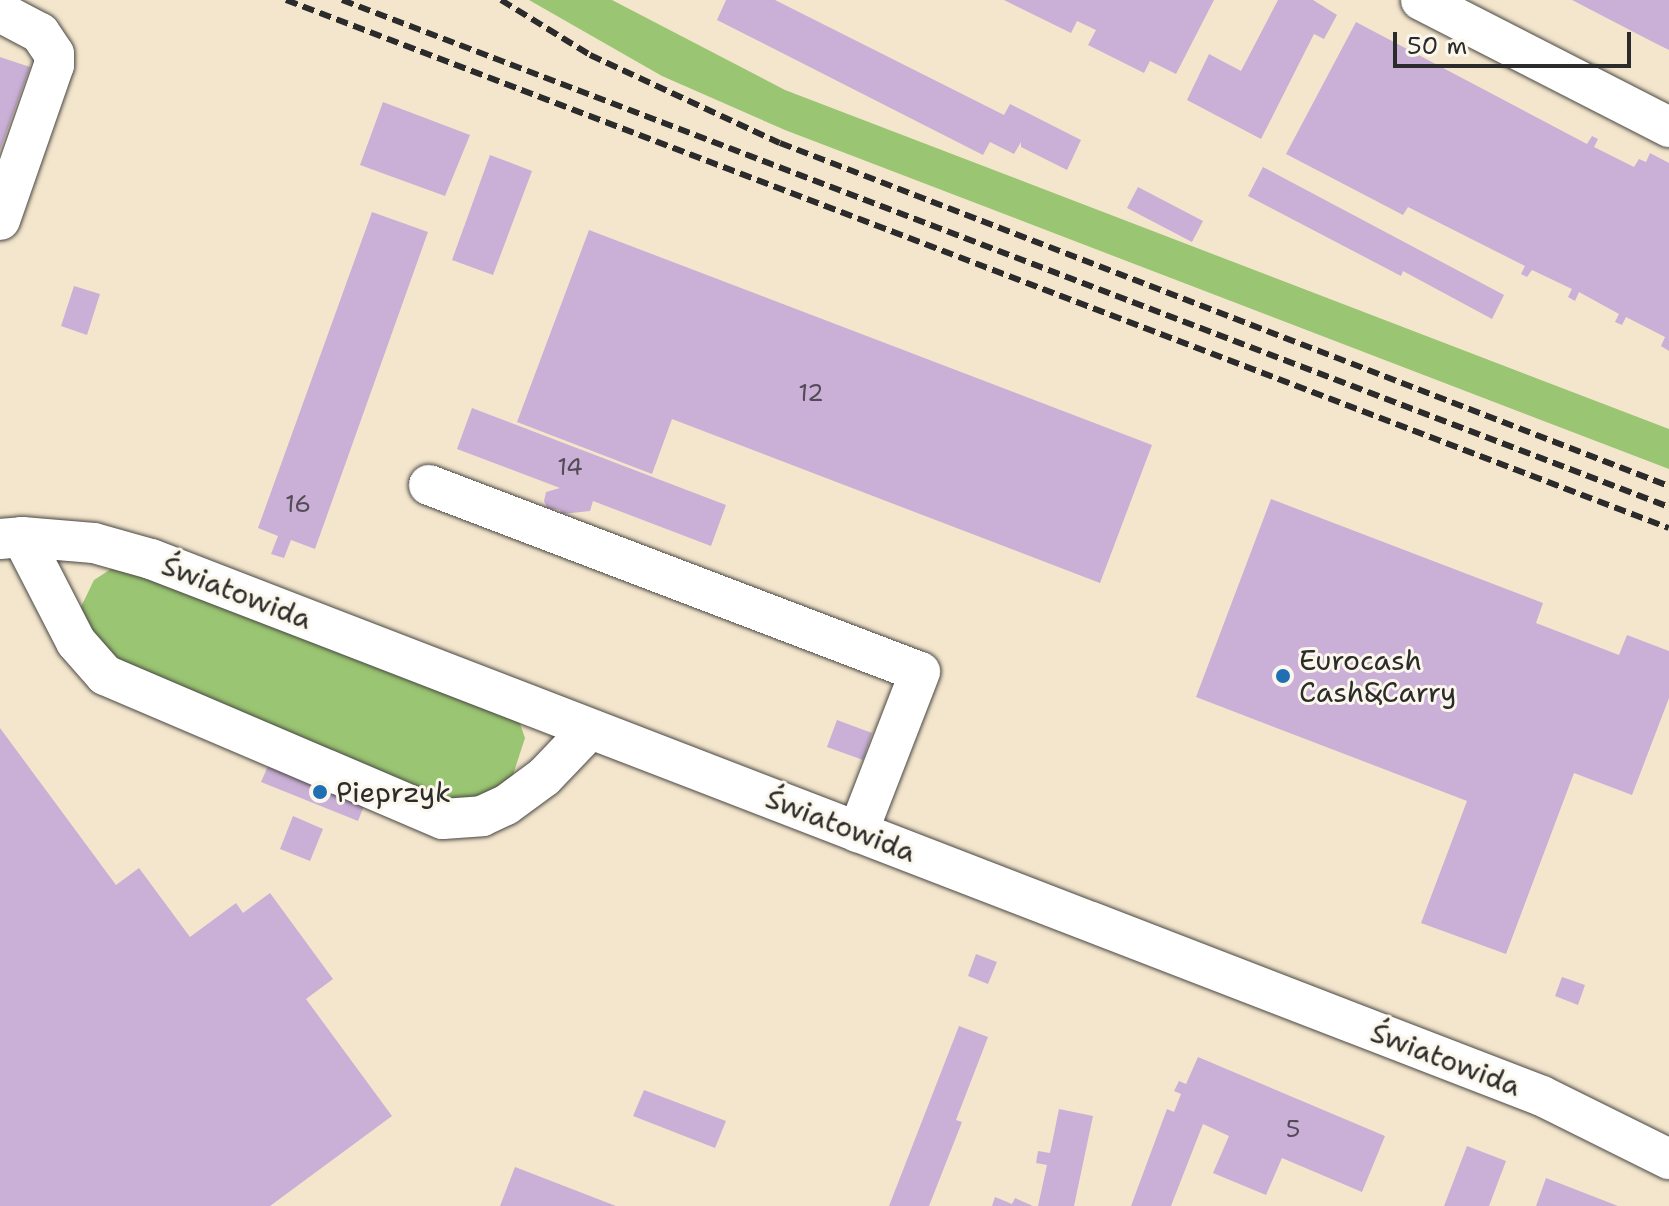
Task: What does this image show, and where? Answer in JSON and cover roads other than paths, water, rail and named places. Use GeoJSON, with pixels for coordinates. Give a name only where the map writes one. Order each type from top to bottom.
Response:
{"type":"FeatureCollection","features":[{"type":"Feature","properties":{"kind":"street"},"geometry":{"type":"LineString","coordinates":[[1421,0],[1669,127]]}},
{"type":"Feature","properties":{"kind":"street"},"geometry":{"type":"LineString","coordinates":[[0,12],[34,28],[54,54],[54,65],[0,220]]}},
{"type":"Feature","properties":{"kind":"street"},"geometry":{"type":"LineString","coordinates":[[429,485],[920,672],[858,832]]}},
{"type":"Feature","properties":{"kind":"street"},"geometry":{"type":"LineString","coordinates":[[11,538],[76,642],[105,675],[443,819],[468,819],[506,805],[544,777],[590,729]]}},
{"type":"Feature","properties":{"kind":"street","name":"Światowida"},"geometry":{"type":"LineString","coordinates":[[11,538],[94,543],[151,559],[1542,1096],[1669,1159]]}},
{"type":"Feature","properties":{"kind":"railway"},"geometry":{"type":"LineString","coordinates":[[286,0],[1669,528]]}},
{"type":"Feature","properties":{"kind":"railway"},"geometry":{"type":"LineString","coordinates":[[342,0],[1669,507]]}},
{"type":"Feature","properties":{"kind":"railway"},"geometry":{"type":"LineString","coordinates":[[501,0],[590,55],[780,143],[1669,486]]}},
{"type":"Feature","properties":{"kind":"place","name":"Eurocash Cash&Carry"},"geometry":{"type":"Point","coordinates":[1283,676]}},
{"type":"Feature","properties":{"kind":"place","name":"Pieprzyk"},"geometry":{"type":"Point","coordinates":[320,792]}}]}
